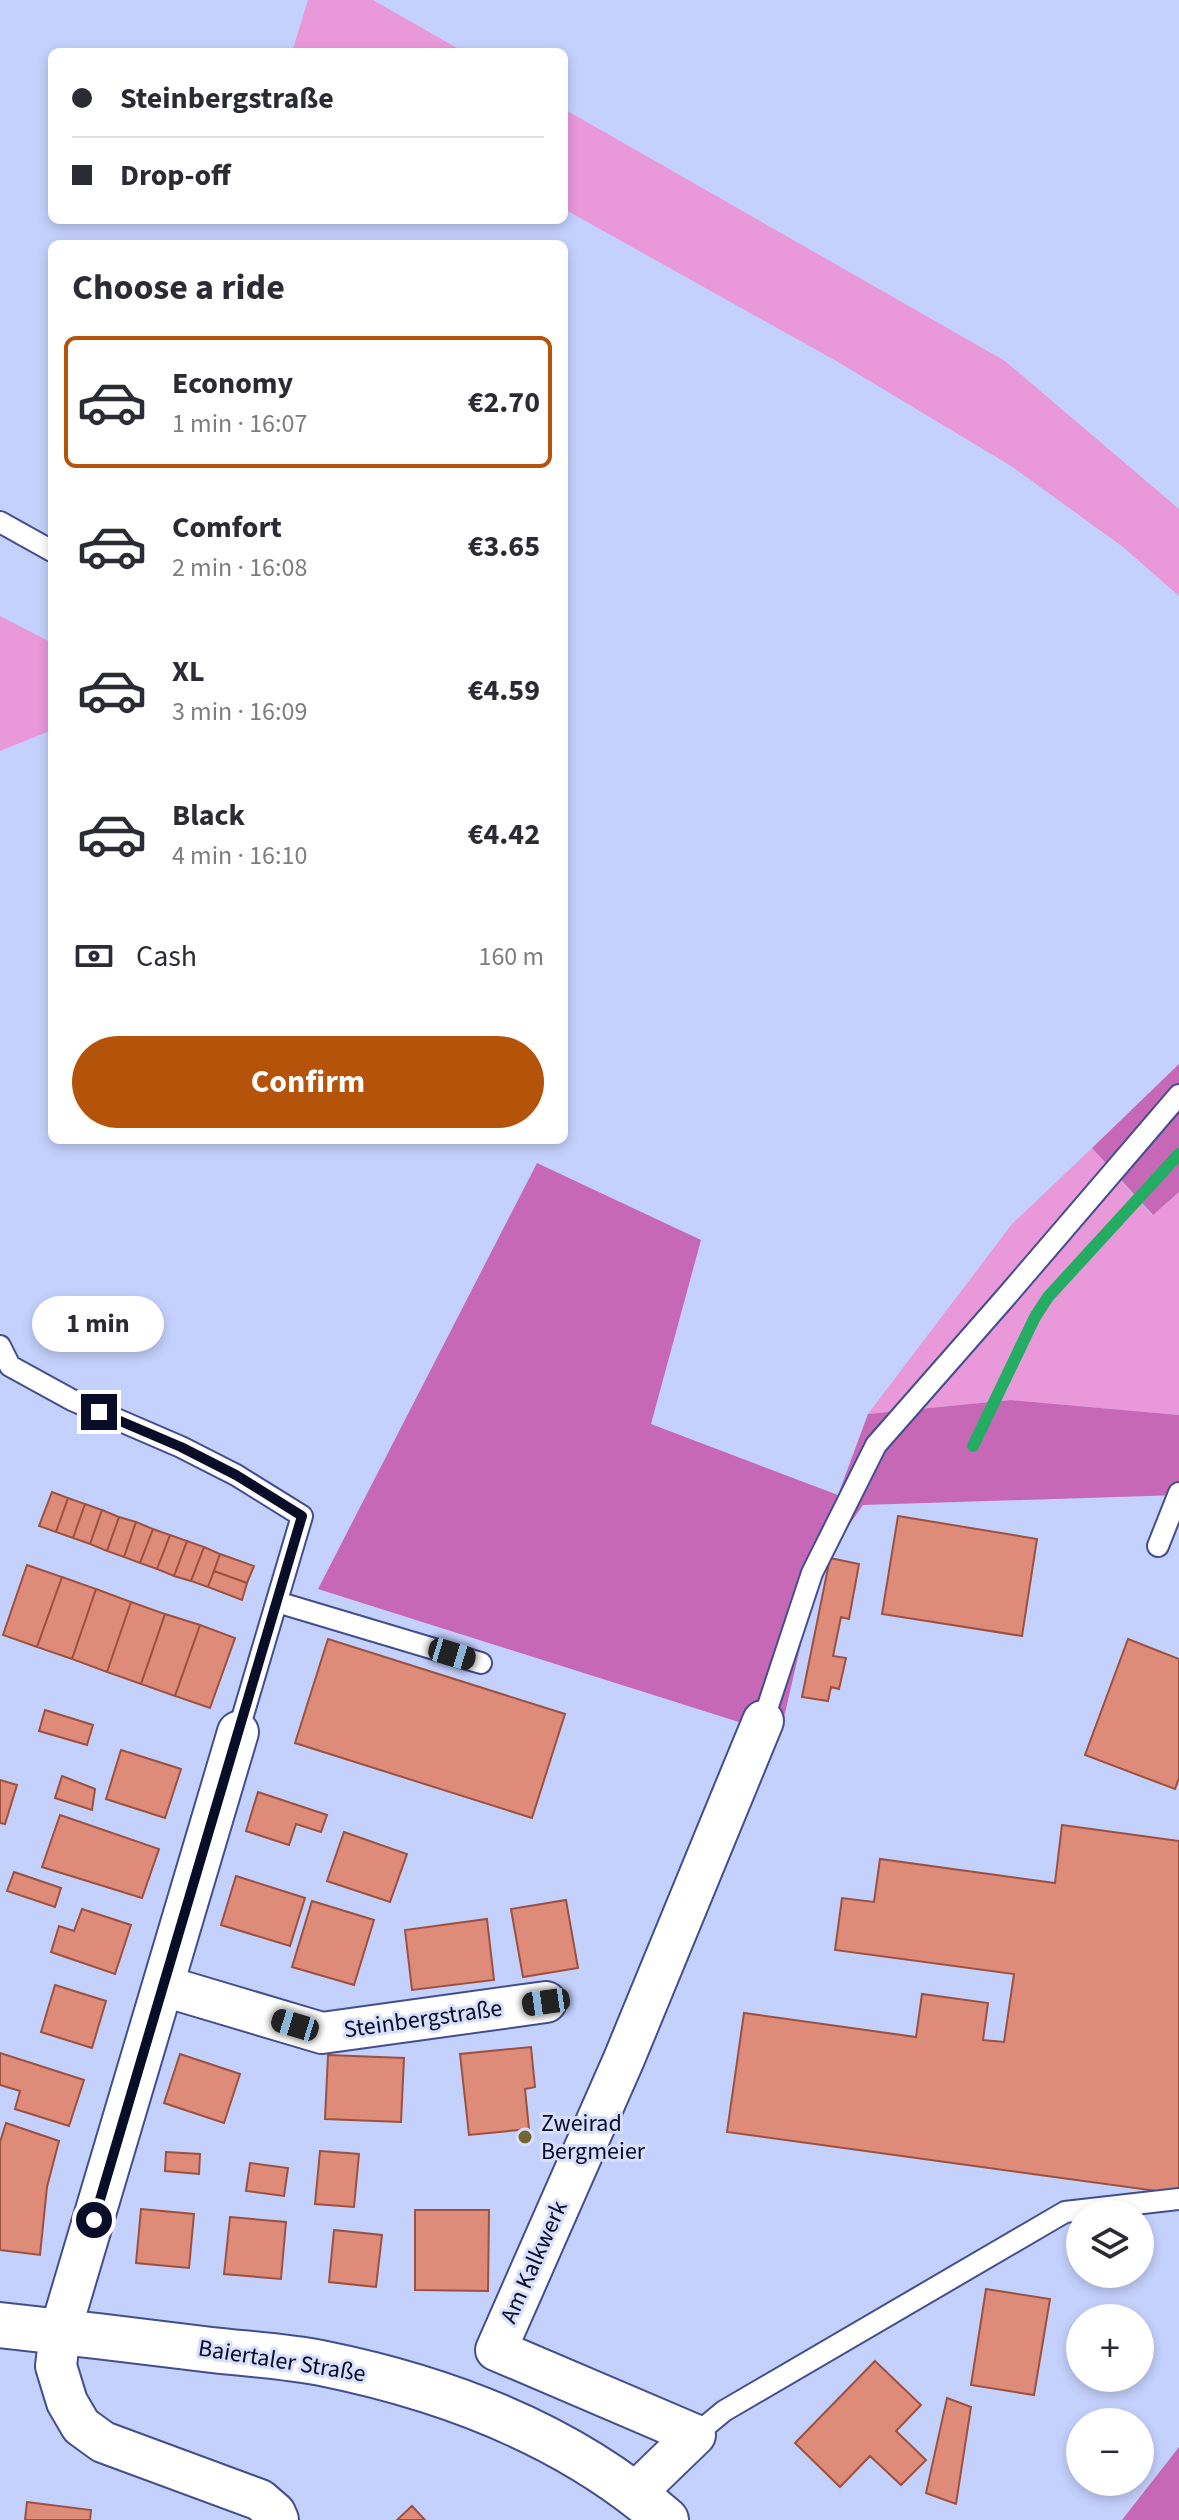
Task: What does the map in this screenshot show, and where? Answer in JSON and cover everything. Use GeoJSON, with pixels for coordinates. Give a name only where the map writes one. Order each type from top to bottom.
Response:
{"type":"FeatureCollection","features":[{"type":"Feature","properties":{"kind":"main road","name":"Baiertaler Straße"},"geometry":{"type":"LineString","coordinates":[[0,2325],[318,2362],[392,2379],[458,2399],[516,2425],[576,2455],[651,2506]]}},
{"type":"Feature","properties":{"kind":"street","name":"Am Kalkwerk"},"geometry":{"type":"LineString","coordinates":[[695,2435],[496,2350],[624,2059],[763,1721]]}},
{"type":"Feature","properties":{"kind":"street"},"geometry":{"type":"LineString","coordinates":[[238,1732],[60,2332],[56,2366],[67,2402],[81,2426],[103,2442],[260,2500],[275,2513],[278,2520]]}},
{"type":"Feature","properties":{"kind":"street","name":"Steinbergstraße"},"geometry":{"type":"LineString","coordinates":[[164,1986],[322,2033],[546,2002]]}},
{"type":"Feature","properties":{"kind":"street"},"geometry":{"type":"LineString","coordinates":[[651,2506],[695,2435]]}},
{"type":"Feature","properties":{"kind":"lane"},"geometry":{"type":"LineString","coordinates":[[0,522],[48,549]]}},
{"type":"Feature","properties":{"kind":"lane"},"geometry":{"type":"LineString","coordinates":[[763,1721],[812,1573],[876,1445],[1179,1095]]}},
{"type":"Feature","properties":{"kind":"lane"},"geometry":{"type":"LineString","coordinates":[[0,1346],[10,1366],[72,1400],[181,1447],[236,1475],[302,1516],[238,1732]]}},
{"type":"Feature","properties":{"kind":"lane"},"geometry":{"type":"LineString","coordinates":[[1158,1546],[1179,1493]]}},
{"type":"Feature","properties":{"kind":"lane"},"geometry":{"type":"LineString","coordinates":[[277,1602],[481,1663]]}},
{"type":"Feature","properties":{"kind":"lane"},"geometry":{"type":"LineString","coordinates":[[695,2435],[724,2411],[1065,2212],[1179,2199]]}},
{"type":"Feature","properties":{"kind":"shaded area"},"geometry":{"type":"Polygon","coordinates":[[[308,0],[373,0],[457,48],[293,48],[308,0]]]}},
{"type":"Feature","properties":{"kind":"shaded area"},"geometry":{"type":"Polygon","coordinates":[[[568,111],[1005,361],[1179,509],[1179,596],[1123,547],[1011,466],[838,362],[568,211],[568,111]]]}},
{"type":"Feature","properties":{"kind":"shaded area"},"geometry":{"type":"Polygon","coordinates":[[[0,616],[48,641],[48,732],[0,751],[0,616]]]}},
{"type":"Feature","properties":{"kind":"shaded area"},"geometry":{"type":"Polygon","coordinates":[[[1179,1064],[1179,1192],[1153,1215],[1092,1148],[1179,1064]]]}},
{"type":"Feature","properties":{"kind":"shaded area"},"geometry":{"type":"Polygon","coordinates":[[[1092,1148],[1152,1215],[1179,1192],[1179,1415],[1011,1400],[868,1414],[1012,1224],[1092,1148]]]}},
{"type":"Feature","properties":{"kind":"shaded area"},"geometry":{"type":"Polygon","coordinates":[[[537,1163],[701,1240],[651,1424],[838,1495],[868,1414],[1011,1400],[1179,1415],[1179,1495],[863,1505],[818,1570],[780,1735],[318,1589],[537,1163]]]}},
{"type":"Feature","properties":{"kind":"shaded area"},"geometry":{"type":"Polygon","coordinates":[[[1179,2447],[1179,2520],[1122,2520],[1141,2496],[1154,2496],[1154,2479],[1179,2447]]]}},
{"type":"Feature","properties":{"kind":"building"},"geometry":{"type":"Polygon","coordinates":[[[52,1492],[68,1498],[56,1532],[39,1526],[52,1492]]]}},
{"type":"Feature","properties":{"kind":"building"},"geometry":{"type":"Polygon","coordinates":[[[68,1498],[85,1504],[73,1538],[56,1532],[68,1498]]]}},
{"type":"Feature","properties":{"kind":"building"},"geometry":{"type":"Polygon","coordinates":[[[85,1504],[102,1510],[90,1544],[73,1538],[85,1504]]]}},
{"type":"Feature","properties":{"kind":"building"},"geometry":{"type":"Polygon","coordinates":[[[102,1510],[119,1517],[107,1551],[90,1544],[102,1510]]]}},
{"type":"Feature","properties":{"kind":"building"},"geometry":{"type":"Polygon","coordinates":[[[898,1516],[1037,1539],[1022,1636],[882,1614],[898,1516]]]}},
{"type":"Feature","properties":{"kind":"building"},"geometry":{"type":"Polygon","coordinates":[[[119,1517],[136,1522],[124,1557],[107,1551],[119,1517]]]}},
{"type":"Feature","properties":{"kind":"building"},"geometry":{"type":"Polygon","coordinates":[[[136,1522],[153,1529],[140,1563],[124,1557],[136,1522]]]}},
{"type":"Feature","properties":{"kind":"building"},"geometry":{"type":"Polygon","coordinates":[[[153,1529],[170,1535],[157,1569],[140,1563],[153,1529]]]}},
{"type":"Feature","properties":{"kind":"building"},"geometry":{"type":"Polygon","coordinates":[[[170,1535],[187,1541],[174,1576],[157,1569],[170,1535]]]}},
{"type":"Feature","properties":{"kind":"building"},"geometry":{"type":"Polygon","coordinates":[[[187,1541],[204,1547],[191,1581],[174,1576],[187,1541]]]}},
{"type":"Feature","properties":{"kind":"building"},"geometry":{"type":"Polygon","coordinates":[[[204,1547],[220,1554],[208,1587],[191,1581],[204,1547]]]}},
{"type":"Feature","properties":{"kind":"building"},"geometry":{"type":"Polygon","coordinates":[[[220,1554],[254,1566],[247,1583],[214,1571],[220,1554]]]}},
{"type":"Feature","properties":{"kind":"building"},"geometry":{"type":"Polygon","coordinates":[[[830,1558],[859,1564],[849,1619],[841,1617],[833,1656],[846,1658],[839,1689],[831,1687],[828,1701],[802,1697],[830,1558]]]}},
{"type":"Feature","properties":{"kind":"building"},"geometry":{"type":"Polygon","coordinates":[[[27,1565],[62,1577],[37,1647],[3,1635],[27,1565]]]}},
{"type":"Feature","properties":{"kind":"building"},"geometry":{"type":"Polygon","coordinates":[[[214,1571],[247,1583],[242,1600],[208,1587],[214,1571]]]}},
{"type":"Feature","properties":{"kind":"building"},"geometry":{"type":"Polygon","coordinates":[[[62,1577],[96,1589],[72,1659],[37,1647],[62,1577]]]}},
{"type":"Feature","properties":{"kind":"building"},"geometry":{"type":"Polygon","coordinates":[[[96,1589],[131,1602],[107,1672],[72,1659],[96,1589]]]}},
{"type":"Feature","properties":{"kind":"building"},"geometry":{"type":"Polygon","coordinates":[[[131,1602],[165,1614],[141,1684],[107,1672],[131,1602]]]}},
{"type":"Feature","properties":{"kind":"building"},"geometry":{"type":"Polygon","coordinates":[[[165,1614],[200,1625],[175,1696],[141,1684],[165,1614]]]}},
{"type":"Feature","properties":{"kind":"building"},"geometry":{"type":"Polygon","coordinates":[[[200,1625],[235,1638],[210,1708],[175,1696],[200,1625]]]}},
{"type":"Feature","properties":{"kind":"building"},"geometry":{"type":"Polygon","coordinates":[[[328,1639],[565,1714],[532,1818],[295,1743],[328,1639]]]}},
{"type":"Feature","properties":{"kind":"building"},"geometry":{"type":"Polygon","coordinates":[[[1128,1639],[1179,1659],[1179,1778],[1175,1789],[1085,1755],[1128,1639]]]}},
{"type":"Feature","properties":{"kind":"building"},"geometry":{"type":"Polygon","coordinates":[[[45,1710],[93,1725],[87,1745],[39,1731],[45,1710]]]}},
{"type":"Feature","properties":{"kind":"building"},"geometry":{"type":"Polygon","coordinates":[[[121,1750],[181,1769],[165,1818],[106,1799],[121,1750]]]}},
{"type":"Feature","properties":{"kind":"building"},"geometry":{"type":"Polygon","coordinates":[[[62,1776],[95,1789],[92,1810],[55,1798],[62,1776]]]}},
{"type":"Feature","properties":{"kind":"building"},"geometry":{"type":"Polygon","coordinates":[[[0,1780],[17,1785],[5,1824],[0,1823],[0,1780]]]}},
{"type":"Feature","properties":{"kind":"building"},"geometry":{"type":"Polygon","coordinates":[[[258,1792],[327,1815],[321,1832],[296,1824],[289,1845],[246,1831],[258,1792]]]}},
{"type":"Feature","properties":{"kind":"building"},"geometry":{"type":"Polygon","coordinates":[[[60,1815],[159,1849],[142,1898],[42,1867],[60,1815]]]}},
{"type":"Feature","properties":{"kind":"building"},"geometry":{"type":"Polygon","coordinates":[[[1062,1825],[1179,1841],[1179,2194],[727,2132],[744,2013],[916,2037],[922,1994],[988,2003],[983,2040],[1004,2042],[1014,1974],[835,1950],[842,1898],[874,1902],[880,1859],[1055,1883],[1062,1825]]]}},
{"type":"Feature","properties":{"kind":"building"},"geometry":{"type":"Polygon","coordinates":[[[344,1832],[407,1854],[390,1902],[327,1881],[344,1832]]]}},
{"type":"Feature","properties":{"kind":"building"},"geometry":{"type":"Polygon","coordinates":[[[14,1872],[61,1888],[55,1907],[7,1891],[14,1872]]]}},
{"type":"Feature","properties":{"kind":"building"},"geometry":{"type":"Polygon","coordinates":[[[236,1876],[305,1898],[290,1946],[221,1925],[236,1876]]]}},
{"type":"Feature","properties":{"kind":"building"},"geometry":{"type":"Polygon","coordinates":[[[566,1900],[578,1968],[523,1977],[511,1909],[566,1900]]]}},
{"type":"Feature","properties":{"kind":"building"},"geometry":{"type":"Polygon","coordinates":[[[312,1901],[374,1920],[354,1985],[292,1967],[312,1901]]]}},
{"type":"Feature","properties":{"kind":"building"},"geometry":{"type":"Polygon","coordinates":[[[82,1909],[131,1925],[115,1974],[51,1952],[59,1926],[74,1931],[82,1909]]]}},
{"type":"Feature","properties":{"kind":"building"},"geometry":{"type":"Polygon","coordinates":[[[487,1919],[494,1980],[412,1990],[405,1930],[487,1919]]]}},
{"type":"Feature","properties":{"kind":"building"},"geometry":{"type":"Polygon","coordinates":[[[55,1985],[106,2001],[92,2048],[41,2032],[55,1985]]]}},
{"type":"Feature","properties":{"kind":"building"},"geometry":{"type":"Polygon","coordinates":[[[531,2047],[535,2087],[525,2089],[529,2129],[469,2135],[460,2054],[531,2047]]]}},
{"type":"Feature","properties":{"kind":"building"},"geometry":{"type":"Polygon","coordinates":[[[0,2053],[84,2080],[69,2126],[15,2109],[20,2091],[0,2085],[0,2053]]]}},
{"type":"Feature","properties":{"kind":"building"},"geometry":{"type":"Polygon","coordinates":[[[180,2054],[240,2074],[224,2123],[164,2103],[180,2054]]]}},
{"type":"Feature","properties":{"kind":"building"},"geometry":{"type":"Polygon","coordinates":[[[328,2055],[404,2058],[401,2122],[325,2119],[328,2055]]]}},
{"type":"Feature","properties":{"kind":"building"},"geometry":{"type":"Polygon","coordinates":[[[6,2123],[59,2141],[47,2187],[40,2255],[0,2250],[0,2142],[6,2123]]]}},
{"type":"Feature","properties":{"kind":"building"},"geometry":{"type":"Polygon","coordinates":[[[320,2151],[359,2154],[354,2207],[315,2204],[320,2151]]]}},
{"type":"Feature","properties":{"kind":"building"},"geometry":{"type":"Polygon","coordinates":[[[166,2152],[200,2154],[199,2174],[165,2171],[166,2152]]]}},
{"type":"Feature","properties":{"kind":"building"},"geometry":{"type":"Polygon","coordinates":[[[250,2163],[288,2168],[284,2196],[246,2191],[250,2163]]]}},
{"type":"Feature","properties":{"kind":"building"},"geometry":{"type":"Polygon","coordinates":[[[141,2209],[194,2214],[189,2268],[136,2263],[141,2209]]]}},
{"type":"Feature","properties":{"kind":"building"},"geometry":{"type":"Polygon","coordinates":[[[415,2210],[489,2210],[488,2291],[415,2290],[415,2210]]]}},
{"type":"Feature","properties":{"kind":"building"},"geometry":{"type":"Polygon","coordinates":[[[230,2217],[286,2222],[281,2279],[224,2274],[230,2217]]]}},
{"type":"Feature","properties":{"kind":"building"},"geometry":{"type":"Polygon","coordinates":[[[334,2230],[382,2235],[376,2287],[329,2282],[334,2230]]]}},
{"type":"Feature","properties":{"kind":"building"},"geometry":{"type":"Polygon","coordinates":[[[986,2289],[1050,2299],[1034,2395],[971,2385],[986,2289]]]}},
{"type":"Feature","properties":{"kind":"building"},"geometry":{"type":"Polygon","coordinates":[[[875,2361],[921,2405],[896,2431],[926,2460],[901,2485],[870,2456],[840,2487],[795,2443],[875,2361]]]}},
{"type":"Feature","properties":{"kind":"building"},"geometry":{"type":"Polygon","coordinates":[[[947,2398],[971,2407],[956,2504],[926,2493],[947,2398]]]}},
{"type":"Feature","properties":{"kind":"building"},"geometry":{"type":"Polygon","coordinates":[[[27,2502],[91,2510],[90,2520],[25,2520],[27,2502]]]}},
{"type":"Feature","properties":{"kind":"building"},"geometry":{"type":"Polygon","coordinates":[[[412,2506],[425,2520],[397,2520],[412,2506]]]}},
{"type":"Feature","properties":{"kind":"waterway"},"geometry":{"type":"LineString","coordinates":[[973,1446],[1035,1317],[1048,1297],[1179,1154]]}},
{"type":"Feature","properties":{"kind":"place","name":"Zweirad Bergmeier"},"geometry":{"type":"Point","coordinates":[525,2137]}},
{"type":"Feature","properties":{"kind":"route"},"geometry":{"type":"LineString","coordinates":[[94,2220],[302,1516],[236,1475],[181,1447],[99,1412]]}}]}
